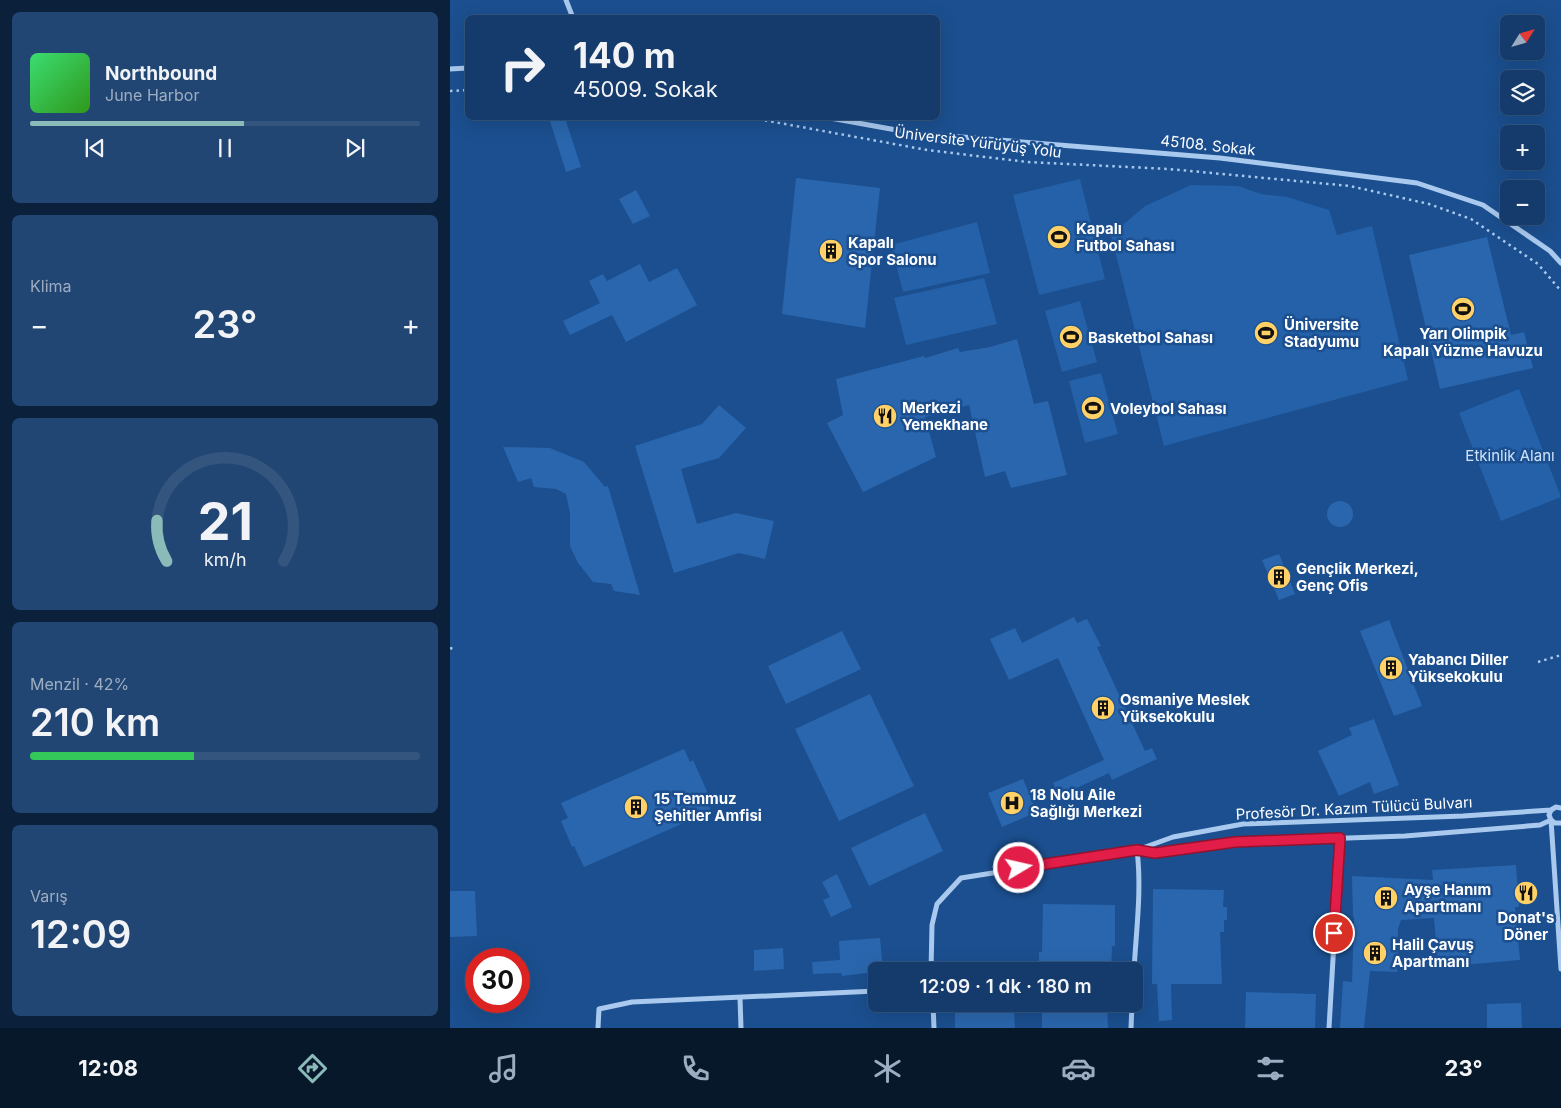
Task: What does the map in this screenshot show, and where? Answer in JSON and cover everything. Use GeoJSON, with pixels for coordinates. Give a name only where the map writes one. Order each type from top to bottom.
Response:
{"type":"FeatureCollection","features":[{"type":"Feature","properties":{"kind":"street"},"geometry":{"type":"LineString","coordinates":[[566,0],[572,15]]}},
{"type":"Feature","properties":{"kind":"street"},"geometry":{"type":"LineString","coordinates":[[450,68],[465,68]]}},
{"type":"Feature","properties":{"kind":"street","name":"45108. Sokak"},"geometry":{"type":"LineString","coordinates":[[841,120],[913,133],[1220,158],[1418,183],[1483,205],[1550,251],[1561,264]]}},
{"type":"Feature","properties":{"kind":"street","name":"Profesör Dr. Kazım Tülücü Bulvarı"},"geometry":{"type":"LineString","coordinates":[[931,962],[932,924],[936,904],[961,878],[1137,850],[1172,837],[1243,824],[1464,816],[1548,811],[1561,808]]}},
{"type":"Feature","properties":{"kind":"street"},"geometry":{"type":"LineString","coordinates":[[1548,811],[1552,821],[1561,969]]}},
{"type":"Feature","properties":{"kind":"street","name":"Profesör Dr. Kazım Tülücü Bulvarı"},"geometry":{"type":"LineString","coordinates":[[1137,850],[1155,853],[1235,842],[1406,836],[1540,825],[1552,821],[1561,822]]}},
{"type":"Feature","properties":{"kind":"street"},"geometry":{"type":"LineString","coordinates":[[1329,1028],[1340,838]]}},
{"type":"Feature","properties":{"kind":"street"},"geometry":{"type":"LineString","coordinates":[[1134,962],[1138,895],[1137,850]]}},
{"type":"Feature","properties":{"kind":"street"},"geometry":{"type":"LineString","coordinates":[[598,1028],[599,1008],[632,1002],[868,991]]}},
{"type":"Feature","properties":{"kind":"street"},"geometry":{"type":"LineString","coordinates":[[740,998],[741,1028]]}},
{"type":"Feature","properties":{"kind":"street"},"geometry":{"type":"LineString","coordinates":[[933,1012],[934,1028]]}},
{"type":"Feature","properties":{"kind":"street"},"geometry":{"type":"LineString","coordinates":[[1131,1028],[1132,1012]]}},
{"type":"Feature","properties":{"kind":"path"},"geometry":{"type":"LineString","coordinates":[[450,91],[465,90]]}},
{"type":"Feature","properties":{"kind":"path","name":"Üniversite Yürüyüş Yolu"},"geometry":{"type":"LineString","coordinates":[[763,120],[927,150],[1027,162],[1169,169],[1350,186],[1429,204],[1471,218],[1538,264],[1561,292]]}},
{"type":"Feature","properties":{"kind":"path"},"geometry":{"type":"LineString","coordinates":[[450,648],[456,650]]}},
{"type":"Feature","properties":{"kind":"path"},"geometry":{"type":"LineString","coordinates":[[1538,662],[1561,655]]}},
{"type":"Feature","properties":{"kind":"green space","name":"Kapalı Futbol Sahası"},"geometry":{"type":"Polygon","coordinates":[[[1080,179],[1105,279],[1039,295],[1013,195],[1080,179]]]}},
{"type":"Feature","properties":{"kind":"green space","name":"Üniversite Stadyumu"},"geometry":{"type":"Polygon","coordinates":[[[1191,185],[1238,186],[1261,194],[1287,197],[1329,210],[1337,235],[1372,226],[1408,380],[1164,446],[1111,235],[1145,206],[1191,185]]]}},
{"type":"Feature","properties":{"kind":"green space"},"geometry":{"type":"Polygon","coordinates":[[[977,222],[990,273],[903,292],[891,245],[977,222]]]}},
{"type":"Feature","properties":{"kind":"green space"},"geometry":{"type":"Polygon","coordinates":[[[984,278],[997,324],[906,345],[894,298],[984,278]]]}},
{"type":"Feature","properties":{"kind":"green space","name":"Basketbol Sahası"},"geometry":{"type":"Polygon","coordinates":[[[1080,301],[1097,362],[1062,372],[1045,311],[1080,301]]]}},
{"type":"Feature","properties":{"kind":"green space","name":"Voleybol Sahası"},"geometry":{"type":"Polygon","coordinates":[[[1101,373],[1118,434],[1085,443],[1069,381],[1101,373]]]}},
{"type":"Feature","properties":{"kind":"green space","name":"Etkinlik Alanı"},"geometry":{"type":"Polygon","coordinates":[[[1519,389],[1561,497],[1501,521],[1459,413],[1519,389]]]}},
{"type":"Feature","properties":{"kind":"building"},"geometry":{"type":"Polygon","coordinates":[[[550,120],[566,120],[581,167],[566,172],[550,120]]]}},
{"type":"Feature","properties":{"kind":"building","name":"Kapalı Spor Salonu"},"geometry":{"type":"Polygon","coordinates":[[[796,178],[880,188],[865,328],[782,314],[796,178]]]}},
{"type":"Feature","properties":{"kind":"building"},"geometry":{"type":"Polygon","coordinates":[[[636,190],[650,216],[633,224],[619,199],[636,190]]]}},
{"type":"Feature","properties":{"kind":"building","name":"Yarı Olimpik Kapalı Yüzme Havuzu"},"geometry":{"type":"Polygon","coordinates":[[[1487,237],[1511,335],[1524,332],[1533,368],[1440,389],[1409,255],[1487,237]]]}},
{"type":"Feature","properties":{"kind":"building"},"geometry":{"type":"Polygon","coordinates":[[[640,264],[649,282],[677,268],[697,305],[626,342],[612,315],[570,335],[563,321],[600,303],[589,281],[603,274],[607,281],[640,264]]]}},
{"type":"Feature","properties":{"kind":"building","name":"Merkezi Yemekhane"},"geometry":{"type":"Polygon","coordinates":[[[1017,339],[1034,404],[1048,401],[1067,475],[1011,488],[1005,471],[985,477],[969,405],[925,417],[936,457],[863,492],[827,423],[843,415],[836,379],[924,356],[925,358],[958,348],[960,352],[990,347],[1017,339]]]}},
{"type":"Feature","properties":{"kind":"building"},"geometry":{"type":"Polygon","coordinates":[[[719,405],[746,428],[719,458],[681,469],[697,524],[736,513],[774,521],[765,559],[739,553],[674,573],[635,446],[702,424],[719,405]]]}},
{"type":"Feature","properties":{"kind":"building"},"geometry":{"type":"Polygon","coordinates":[[[503,447],[550,448],[584,462],[605,487],[608,486],[640,595],[614,591],[611,584],[593,582],[578,563],[570,546],[570,513],[566,494],[556,489],[534,487],[531,478],[518,482],[503,447]]]}},
{"type":"Feature","properties":{"kind":"building"},"geometry":{"type":"Polygon","coordinates":[[[1340,501],[1349,505],[1353,514],[1349,523],[1340,527],[1331,523],[1327,514],[1331,505],[1340,501]]]}},
{"type":"Feature","properties":{"kind":"building","name":"Gençlik Merkezi, Genç Ofis"},"geometry":{"type":"Polygon","coordinates":[[[1279,554],[1295,594],[1279,600],[1262,560],[1279,554]]]}},
{"type":"Feature","properties":{"kind":"building","name":"Osmaniye Meslek Yüksekokulu"},"geometry":{"type":"Polygon","coordinates":[[[1074,617],[1077,623],[1087,619],[1101,646],[1097,647],[1145,751],[1152,748],[1157,759],[1112,780],[1109,773],[1059,796],[1053,783],[1104,760],[1058,658],[1009,680],[990,639],[1015,628],[1022,643],[1074,617]]]}},
{"type":"Feature","properties":{"kind":"building","name":"Yabancı Diller Yüksekokulu"},"geometry":{"type":"Polygon","coordinates":[[[1389,620],[1422,706],[1394,716],[1360,631],[1389,620]]]}},
{"type":"Feature","properties":{"kind":"building"},"geometry":{"type":"Polygon","coordinates":[[[842,631],[861,669],[786,704],[768,666],[842,631]]]}},
{"type":"Feature","properties":{"kind":"building"},"geometry":{"type":"Polygon","coordinates":[[[870,694],[914,786],[839,821],[795,729],[870,694]]]}},
{"type":"Feature","properties":{"kind":"building"},"geometry":{"type":"Polygon","coordinates":[[[1374,719],[1399,785],[1374,794],[1370,782],[1339,796],[1318,751],[1352,735],[1349,728],[1374,719]]]}},
{"type":"Feature","properties":{"kind":"building","name":"15 Temmuz Şehitler Amfisi"},"geometry":{"type":"Polygon","coordinates":[[[684,749],[690,762],[693,760],[710,798],[706,800],[711,811],[584,867],[574,846],[572,847],[561,821],[568,818],[561,803],[684,749]]]}},
{"type":"Feature","properties":{"kind":"building","name":"18 Nolu Aile Sağlığı Merkezi"},"geometry":{"type":"Polygon","coordinates":[[[1023,779],[1037,812],[1002,827],[988,793],[1023,779]]]}},
{"type":"Feature","properties":{"kind":"building"},"geometry":{"type":"Polygon","coordinates":[[[925,813],[943,851],[869,886],[851,848],[925,813]]]}},
{"type":"Feature","properties":{"kind":"building"},"geometry":{"type":"Polygon","coordinates":[[[1516,865],[1519,907],[1515,907],[1520,960],[1438,967],[1434,918],[1401,920],[1398,929],[1397,972],[1370,971],[1364,1028],[1340,1028],[1343,981],[1352,982],[1354,917],[1352,876],[1433,880],[1432,870],[1516,865]]]}},
{"type":"Feature","properties":{"kind":"building"},"geometry":{"type":"Polygon","coordinates":[[[837,874],[852,907],[831,917],[823,900],[830,897],[822,882],[837,874]]]}},
{"type":"Feature","properties":{"kind":"building"},"geometry":{"type":"Polygon","coordinates":[[[1153,889],[1224,890],[1223,907],[1227,907],[1227,920],[1224,920],[1224,932],[1220,932],[1222,984],[1171,984],[1172,1020],[1159,1021],[1157,984],[1152,984],[1153,889]]]}},
{"type":"Feature","properties":{"kind":"building"},"geometry":{"type":"Polygon","coordinates":[[[450,891],[475,891],[477,936],[450,937],[450,891]]]}},
{"type":"Feature","properties":{"kind":"building"},"geometry":{"type":"Polygon","coordinates":[[[1043,904],[1115,905],[1115,946],[1112,946],[1111,962],[1039,962],[1039,952],[1042,952],[1043,904]]]}},
{"type":"Feature","properties":{"kind":"building"},"geometry":{"type":"Polygon","coordinates":[[[880,938],[882,962],[868,962],[868,973],[842,976],[841,973],[813,974],[812,962],[840,960],[839,941],[880,938]]]}},
{"type":"Feature","properties":{"kind":"building"},"geometry":{"type":"Polygon","coordinates":[[[783,948],[784,969],[754,971],[754,950],[783,948]]]}},
{"type":"Feature","properties":{"kind":"building"},"geometry":{"type":"Polygon","coordinates":[[[1246,992],[1316,994],[1315,1028],[1245,1028],[1246,992]]]}},
{"type":"Feature","properties":{"kind":"building"},"geometry":{"type":"Polygon","coordinates":[[[1521,1003],[1522,1028],[1487,1028],[1487,1004],[1521,1003]]]}},
{"type":"Feature","properties":{"kind":"building"},"geometry":{"type":"Polygon","coordinates":[[[955,1012],[1014,1012],[1015,1028],[955,1028],[955,1012]]]}},
{"type":"Feature","properties":{"kind":"building"},"geometry":{"type":"Polygon","coordinates":[[[1042,1012],[1107,1012],[1108,1028],[1042,1028],[1042,1012]]]}},
{"type":"Feature","properties":{"kind":"place","name":"Kapalı Futbol Sahası"},"geometry":{"type":"Point","coordinates":[1059,237]}},
{"type":"Feature","properties":{"kind":"place","name":"Kapalı Spor Salonu"},"geometry":{"type":"Point","coordinates":[831,251]}},
{"type":"Feature","properties":{"kind":"place","name":"Yarı Olimpik Kapalı Yüzme Havuzu"},"geometry":{"type":"Point","coordinates":[1463,309]}},
{"type":"Feature","properties":{"kind":"place","name":"Üniversite Stadyumu"},"geometry":{"type":"Point","coordinates":[1266,333]}},
{"type":"Feature","properties":{"kind":"place","name":"Basketbol Sahası"},"geometry":{"type":"Point","coordinates":[1071,337]}},
{"type":"Feature","properties":{"kind":"place","name":"Voleybol Sahası"},"geometry":{"type":"Point","coordinates":[1093,408]}},
{"type":"Feature","properties":{"kind":"place","name":"Merkezi Yemekhane"},"geometry":{"type":"Point","coordinates":[885,416]}},
{"type":"Feature","properties":{"kind":"place","name":"Gençlik Merkezi, Genç Ofis"},"geometry":{"type":"Point","coordinates":[1279,577]}},
{"type":"Feature","properties":{"kind":"place","name":"Yabancı Diller Yüksekokulu"},"geometry":{"type":"Point","coordinates":[1391,668]}},
{"type":"Feature","properties":{"kind":"place","name":"Osmaniye Meslek Yüksekokulu"},"geometry":{"type":"Point","coordinates":[1103,708]}},
{"type":"Feature","properties":{"kind":"place","name":"18 Nolu Aile Sağlığı Merkezi"},"geometry":{"type":"Point","coordinates":[1012,803]}},
{"type":"Feature","properties":{"kind":"place","name":"15 Temmuz Şehitler Amfisi"},"geometry":{"type":"Point","coordinates":[636,807]}},
{"type":"Feature","properties":{"kind":"place","name":"Donat's Döner"},"geometry":{"type":"Point","coordinates":[1526,893]}},
{"type":"Feature","properties":{"kind":"place","name":"Ayşe Hanım Apartmanı"},"geometry":{"type":"Point","coordinates":[1386,898]}},
{"type":"Feature","properties":{"kind":"place","name":"Halil Çavuş Apartmanı"},"geometry":{"type":"Point","coordinates":[1375,953]}},
{"type":"Feature","properties":{"kind":"route"},"geometry":{"type":"LineString","coordinates":[[1019,868],[1137,850],[1155,853],[1235,842],[1340,838],[1334,933]]}}]}
